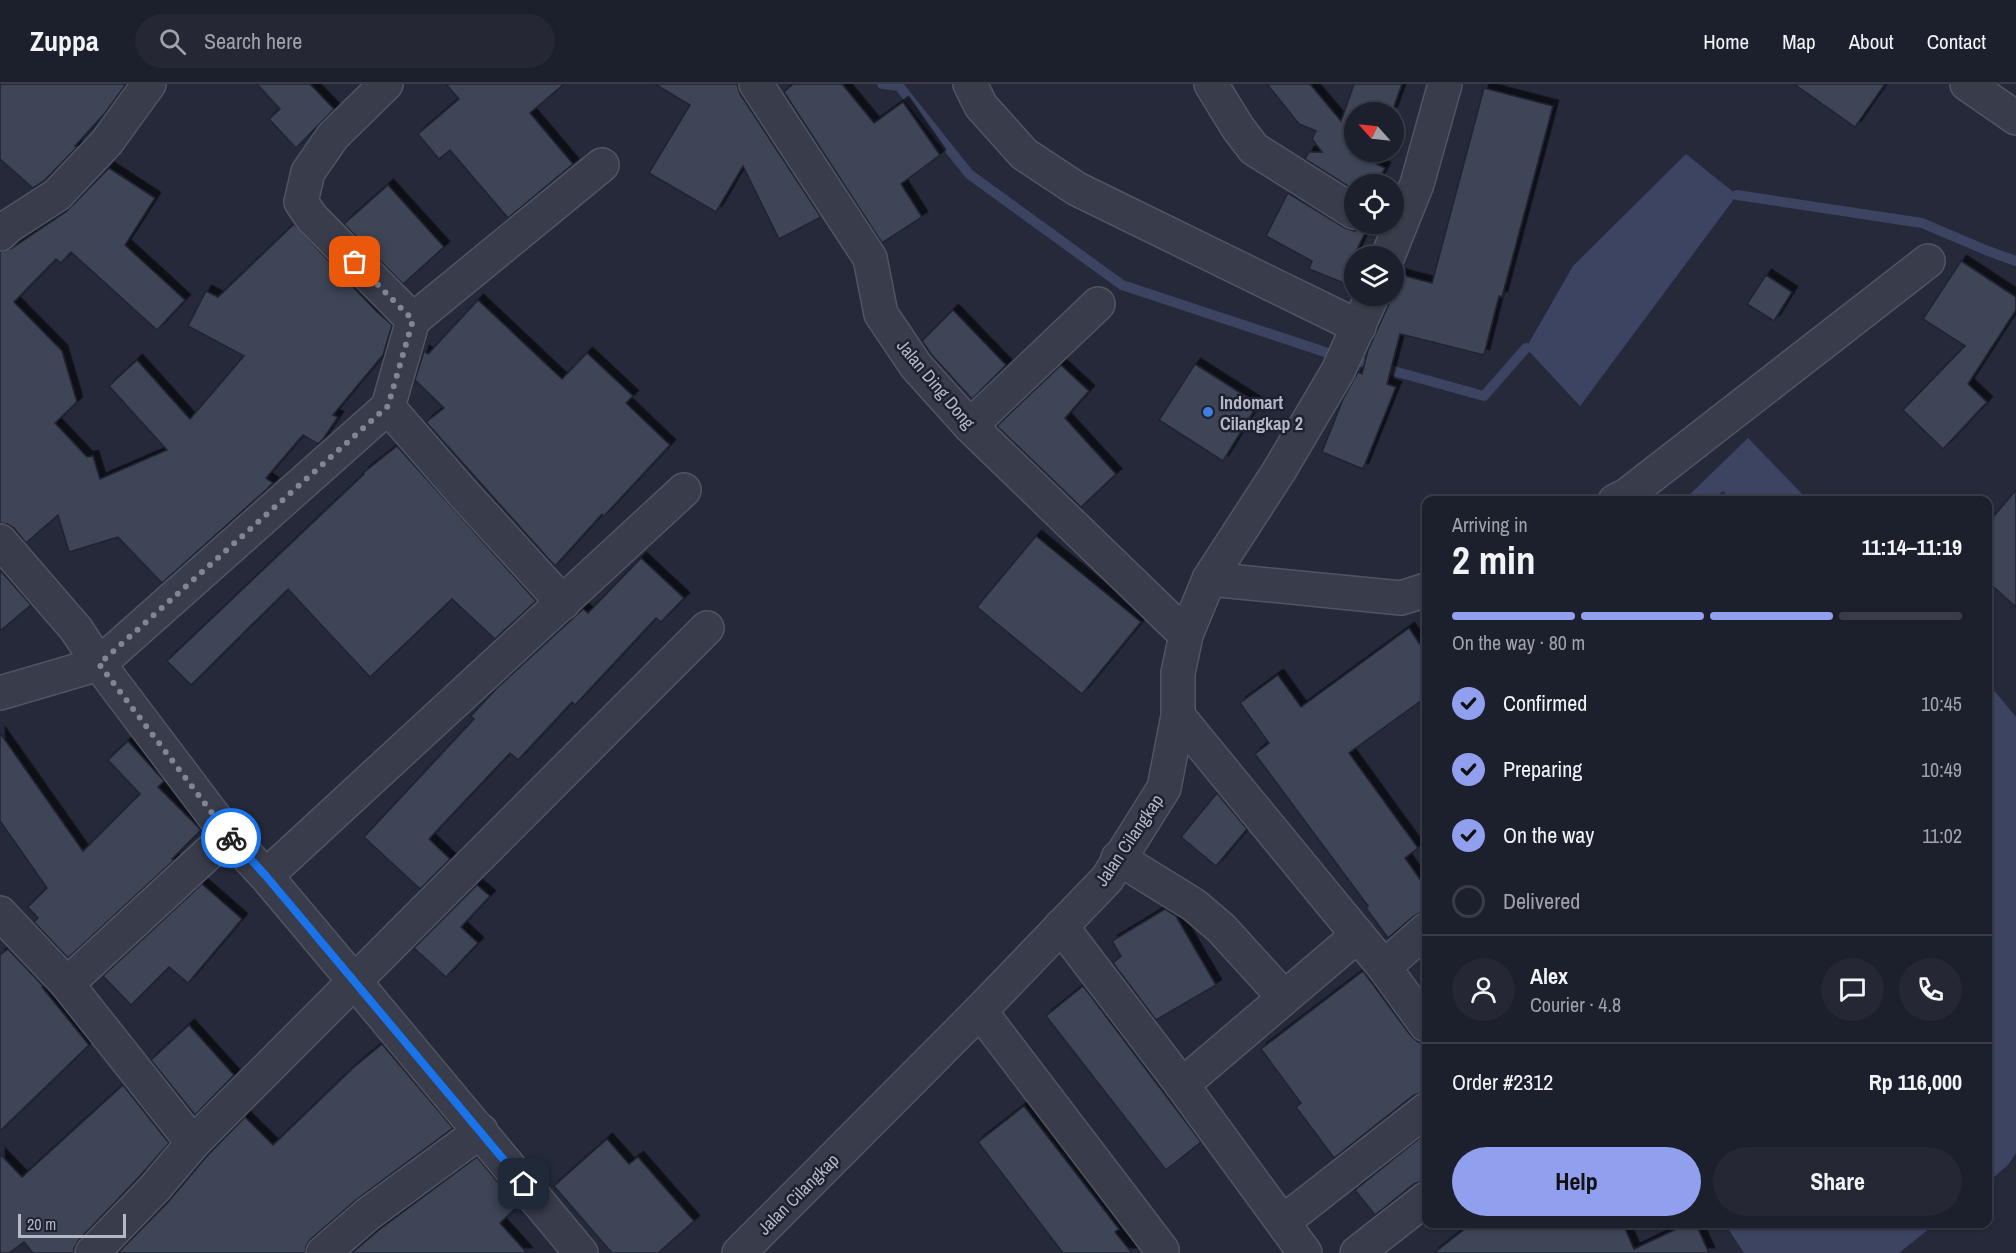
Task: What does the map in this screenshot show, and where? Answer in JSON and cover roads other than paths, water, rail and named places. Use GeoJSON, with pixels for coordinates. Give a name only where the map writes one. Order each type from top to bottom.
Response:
{"type":"FeatureCollection","features":[{"type":"Feature","properties":{"kind":"street"},"geometry":{"type":"LineString","coordinates":[[0,234],[57,195],[106,142],[149,84]]}},
{"type":"Feature","properties":{"kind":"street"},"geometry":{"type":"LineString","coordinates":[[386,84],[333,136],[308,172],[301,202],[312,218],[413,320]]}},
{"type":"Feature","properties":{"kind":"street","name":"Jalan Ding Dong"},"geometry":{"type":"LineString","coordinates":[[756,84],[870,258],[881,314],[916,366],[970,426],[1186,635]]}},
{"type":"Feature","properties":{"kind":"street"},"geometry":{"type":"LineString","coordinates":[[970,84],[981,106],[1024,154],[1077,189],[1349,348]]}},
{"type":"Feature","properties":{"kind":"street"},"geometry":{"type":"LineString","coordinates":[[1211,84],[1254,149],[1344,206]]}},
{"type":"Feature","properties":{"kind":"street"},"geometry":{"type":"LineString","coordinates":[[1386,239],[1417,184],[1444,84]]}},
{"type":"Feature","properties":{"kind":"street"},"geometry":{"type":"LineString","coordinates":[[1967,84],[2016,118]]}},
{"type":"Feature","properties":{"kind":"street"},"geometry":{"type":"LineString","coordinates":[[0,693],[99,664],[388,406],[413,320],[602,165]]}},
{"type":"Feature","properties":{"kind":"street"},"geometry":{"type":"LineString","coordinates":[[1625,496],[1928,261]]}},
{"type":"Feature","properties":{"kind":"street"},"geometry":{"type":"LineString","coordinates":[[970,426],[1098,304]]}},
{"type":"Feature","properties":{"kind":"street","name":"Jalan Cilangkap"},"geometry":{"type":"LineString","coordinates":[[739,1253],[980,1011],[1107,879],[1118,858],[1164,788],[1178,716],[1178,673],[1186,635],[1209,579],[1279,471],[1349,348],[1368,306]]}},
{"type":"Feature","properties":{"kind":"street"},"geometry":{"type":"LineString","coordinates":[[388,406],[563,603]]}},
{"type":"Feature","properties":{"kind":"street"},"geometry":{"type":"LineString","coordinates":[[266,876],[684,490]]}},
{"type":"Feature","properties":{"kind":"street"},"geometry":{"type":"LineString","coordinates":[[0,541],[76,629],[99,664],[228,835],[266,876],[581,1253]]}},
{"type":"Feature","properties":{"kind":"street"},"geometry":{"type":"LineString","coordinates":[[1209,579],[1401,598],[1422,591]]}},
{"type":"Feature","properties":{"kind":"street"},"geometry":{"type":"LineString","coordinates":[[93,1253],[154,1190],[193,1143],[707,628]]}},
{"type":"Feature","properties":{"kind":"street"},"geometry":{"type":"LineString","coordinates":[[1178,716],[1384,967],[1422,1019]]}},
{"type":"Feature","properties":{"kind":"street"},"geometry":{"type":"LineString","coordinates":[[67,984],[228,835]]}},
{"type":"Feature","properties":{"kind":"street"},"geometry":{"type":"LineString","coordinates":[[1118,858],[1194,905],[1221,928],[1284,997]]}},
{"type":"Feature","properties":{"kind":"street"},"geometry":{"type":"LineString","coordinates":[[0,913],[67,984],[193,1143]]}},
{"type":"Feature","properties":{"kind":"street"},"geometry":{"type":"LineString","coordinates":[[1061,926],[1182,1085],[1305,1253]]}},
{"type":"Feature","properties":{"kind":"street"},"geometry":{"type":"LineString","coordinates":[[1384,967],[1422,934]]}},
{"type":"Feature","properties":{"kind":"street"},"geometry":{"type":"LineString","coordinates":[[1182,1085],[1358,935]]}},
{"type":"Feature","properties":{"kind":"street"},"geometry":{"type":"LineString","coordinates":[[980,1011],[1162,1250]]}},
{"type":"Feature","properties":{"kind":"street"},"geometry":{"type":"LineString","coordinates":[[1283,1222],[1422,1113]]}},
{"type":"Feature","properties":{"kind":"street"},"geometry":{"type":"LineString","coordinates":[[323,1253],[368,1214],[481,1131]]}},
{"type":"Feature","properties":{"kind":"street"},"geometry":{"type":"LineString","coordinates":[[1357,1253],[1422,1201]]}},
{"type":"Feature","properties":{"kind":"water"},"geometry":{"type":"Polygon","coordinates":[[[1686,154],[1737,195],[1580,406],[1526,348],[1573,266],[1686,154]]]}},
{"type":"Feature","properties":{"kind":"water"},"geometry":{"type":"Polygon","coordinates":[[[1748,438],[1804,496],[1728,496],[1723,491],[1717,496],[1688,496],[1748,438]]]}},
{"type":"Feature","properties":{"kind":"water"},"geometry":{"type":"Polygon","coordinates":[[[1992,688],[2016,717],[2016,1153],[2008,1165],[1992,1179],[1992,688]]]}},
{"type":"Feature","properties":{"kind":"water"},"geometry":{"type":"Polygon","coordinates":[[[1728,1228],[1930,1228],[1899,1253],[1744,1253],[1728,1228]]]}},
{"type":"Feature","properties":{"kind":"waterway"},"geometry":{"type":"LineString","coordinates":[[882,84],[899,86],[969,174],[1122,285],[1325,352],[1484,396],[1526,348]]}},
{"type":"Feature","properties":{"kind":"waterway"},"geometry":{"type":"LineString","coordinates":[[1737,195],[1922,223],[2016,261]]}},
{"type":"Feature","properties":{"kind":"place","name":"Indomart Cilangkap 2"},"geometry":{"type":"Point","coordinates":[1208,412]}}]}
